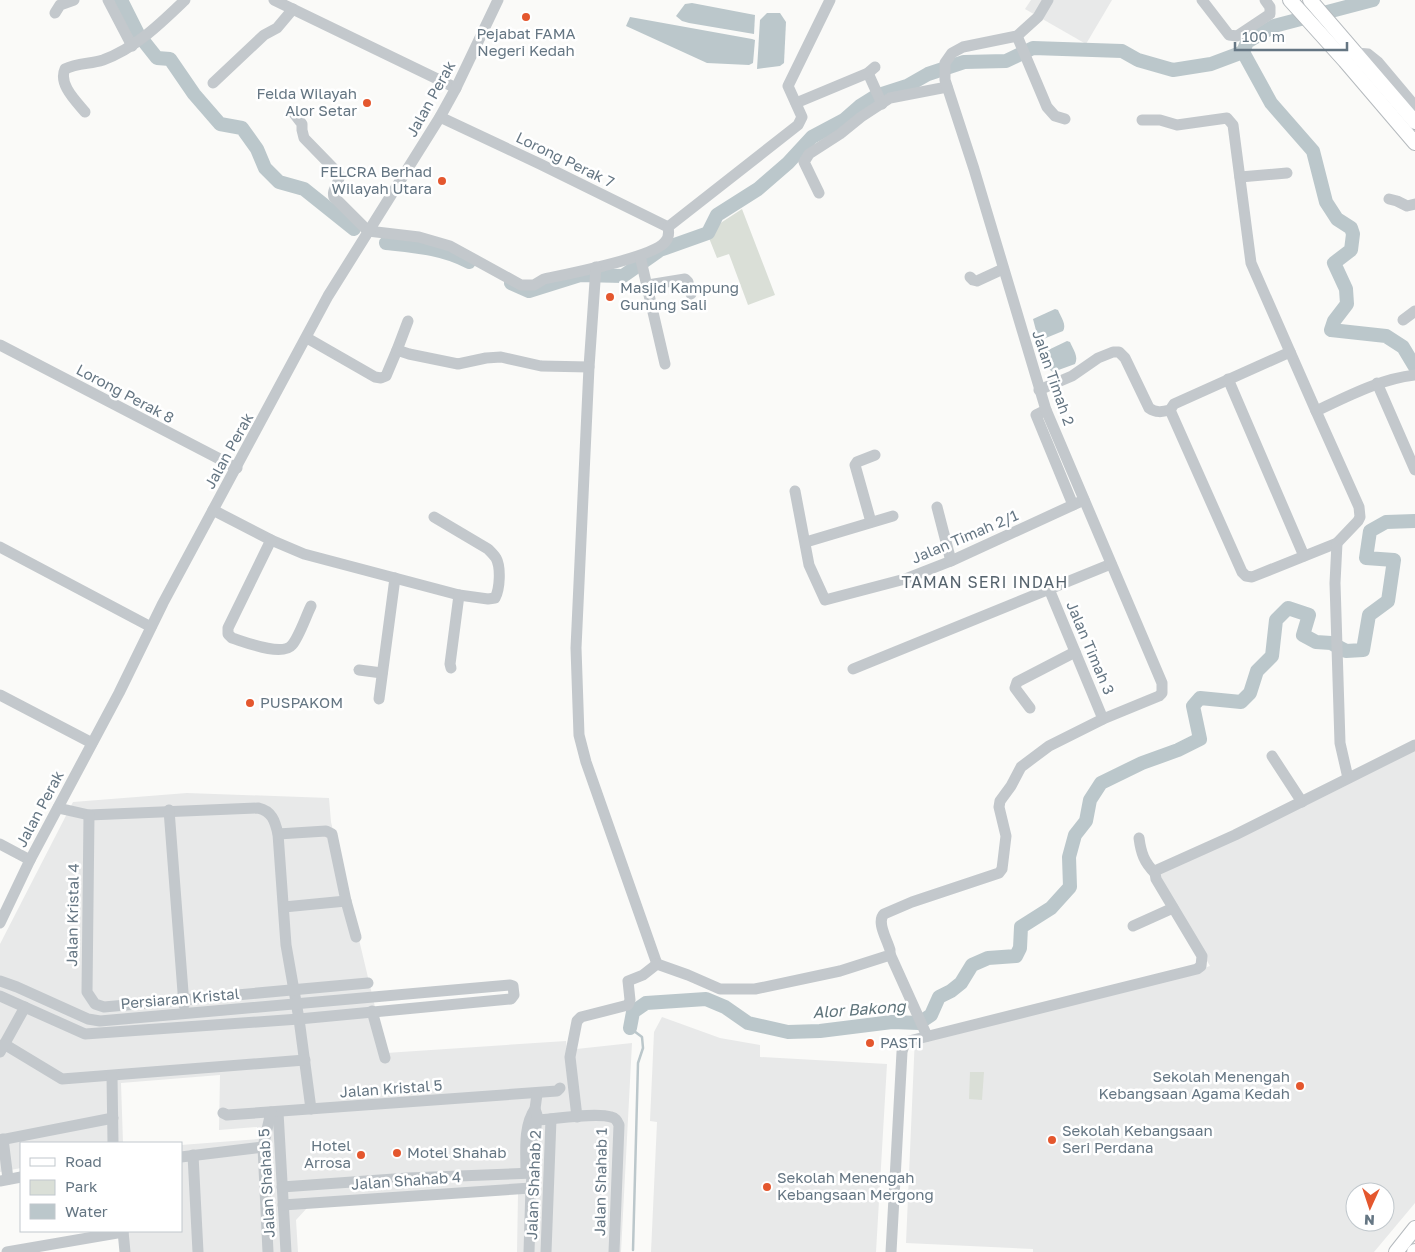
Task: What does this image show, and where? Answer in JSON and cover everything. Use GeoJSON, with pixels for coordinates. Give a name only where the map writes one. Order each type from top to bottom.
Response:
{"type":"FeatureCollection","features":[{"type":"Feature","properties":{"kind":"main road"},"geometry":{"type":"LineString","coordinates":[[1290,0],[1415,143]]}},
{"type":"Feature","properties":{"kind":"main road"},"geometry":{"type":"LineString","coordinates":[[1313,3],[1415,122]]}},
{"type":"Feature","properties":{"kind":"main road"},"geometry":{"type":"LineString","coordinates":[[1396,1252],[1415,1228]]}},
{"type":"Feature","properties":{"kind":"street"},"geometry":{"type":"LineString","coordinates":[[55,13],[60,5],[74,0]]}},
{"type":"Feature","properties":{"kind":"street"},"geometry":{"type":"LineString","coordinates":[[108,0],[139,40]]}},
{"type":"Feature","properties":{"kind":"street"},"geometry":{"type":"LineString","coordinates":[[85,112],[70,94],[63,77],[65,69],[102,60],[139,40],[185,0]]}},
{"type":"Feature","properties":{"kind":"street"},"geometry":{"type":"LineString","coordinates":[[274,0],[456,88]]}},
{"type":"Feature","properties":{"kind":"street","name":"Jalan Perak"},"geometry":{"type":"LineString","coordinates":[[0,924],[30,860],[151,627],[328,296],[440,117],[498,0]]}},
{"type":"Feature","properties":{"kind":"street"},"geometry":{"type":"LineString","coordinates":[[292,111],[302,124],[304,138],[339,174],[339,182],[333,191],[334,197],[368,231],[405,234],[450,246],[520,285],[528,286],[544,280],[596,272],[641,262],[666,242],[668,232],[798,125],[802,116],[788,86],[830,0]]}},
{"type":"Feature","properties":{"kind":"street"},"geometry":{"type":"LineString","coordinates":[[1048,0],[1038,16],[1017,36],[1047,107],[1055,116],[1065,119]]}},
{"type":"Feature","properties":{"kind":"street"},"geometry":{"type":"LineString","coordinates":[[1202,0],[1229,35],[1238,36],[1270,14],[1270,7],[1265,0]]}},
{"type":"Feature","properties":{"kind":"street"},"geometry":{"type":"LineString","coordinates":[[213,83],[264,35],[277,28],[293,9]]}},
{"type":"Feature","properties":{"kind":"street","name":"Jalan Timah 2"},"geometry":{"type":"LineString","coordinates":[[1017,36],[963,48],[952,53],[944,68],[947,87],[974,168],[1002,269],[1046,410],[1079,503],[1111,564],[1162,683],[1162,693],[1159,696],[1103,719]]}},
{"type":"Feature","properties":{"kind":"street"},"geometry":{"type":"LineString","coordinates":[[1356,53],[1368,54],[1378,62],[1415,106]]}},
{"type":"Feature","properties":{"kind":"street"},"geometry":{"type":"LineString","coordinates":[[796,103],[871,70],[880,99]]}},
{"type":"Feature","properties":{"kind":"street"},"geometry":{"type":"LineString","coordinates":[[819,193],[804,162],[809,154],[840,134],[880,99],[947,87]]}},
{"type":"Feature","properties":{"kind":"street","name":"Lorong Perak 7"},"geometry":{"type":"LineString","coordinates":[[440,117],[540,164],[668,232]]}},
{"type":"Feature","properties":{"kind":"street"},"geometry":{"type":"LineString","coordinates":[[1142,120],[1160,120],[1177,125],[1227,118],[1233,125],[1251,263],[1360,512],[1358,522],[1337,543],[1252,577],[1246,576],[1242,572],[1170,410]]}},
{"type":"Feature","properties":{"kind":"street"},"geometry":{"type":"LineString","coordinates":[[1240,177],[1287,173]]}},
{"type":"Feature","properties":{"kind":"street"},"geometry":{"type":"LineString","coordinates":[[1389,199],[1407,206],[1415,204]]}},
{"type":"Feature","properties":{"kind":"street"},"geometry":{"type":"LineString","coordinates":[[641,262],[648,285],[665,364]]}},
{"type":"Feature","properties":{"kind":"street"},"geometry":{"type":"LineString","coordinates":[[970,277],[977,281],[1002,269]]}},
{"type":"Feature","properties":{"kind":"street"},"geometry":{"type":"LineString","coordinates":[[596,272],[589,367],[576,648],[579,735],[586,762],[657,964]]}},
{"type":"Feature","properties":{"kind":"street"},"geometry":{"type":"LineString","coordinates":[[648,285],[685,279],[688,282],[691,294]]}},
{"type":"Feature","properties":{"kind":"street"},"geometry":{"type":"LineString","coordinates":[[1403,320],[1415,311]]}},
{"type":"Feature","properties":{"kind":"street"},"geometry":{"type":"LineString","coordinates":[[307,338],[375,377],[382,378],[386,376],[408,321]]}},
{"type":"Feature","properties":{"kind":"street","name":"Lorong Perak 8"},"geometry":{"type":"LineString","coordinates":[[0,345],[237,468]]}},
{"type":"Feature","properties":{"kind":"street"},"geometry":{"type":"LineString","coordinates":[[397,350],[458,364],[501,357],[541,366],[589,367]]}},
{"type":"Feature","properties":{"kind":"street"},"geometry":{"type":"LineString","coordinates":[[1039,390],[1072,376],[1098,358],[1113,352],[1119,352],[1125,358],[1149,408],[1157,412],[1170,410],[1174,404],[1290,352]]}},
{"type":"Feature","properties":{"kind":"street"},"geometry":{"type":"LineString","coordinates":[[1316,411],[1377,383],[1415,375]]}},
{"type":"Feature","properties":{"kind":"street"},"geometry":{"type":"LineString","coordinates":[[1228,379],[1304,556]]}},
{"type":"Feature","properties":{"kind":"street"},"geometry":{"type":"LineString","coordinates":[[1377,383],[1415,470]]}},
{"type":"Feature","properties":{"kind":"street"},"geometry":{"type":"LineString","coordinates":[[871,522],[855,465],[857,462],[876,455]]}},
{"type":"Feature","properties":{"kind":"street"},"geometry":{"type":"LineString","coordinates":[[795,491],[806,542],[894,516]]}},
{"type":"Feature","properties":{"kind":"street","name":"Jalan Timah 2/1"},"geometry":{"type":"LineString","coordinates":[[806,542],[809,565],[825,600],[905,579],[951,561],[1079,503]]}},
{"type":"Feature","properties":{"kind":"street"},"geometry":{"type":"LineString","coordinates":[[937,507],[951,561]]}},
{"type":"Feature","properties":{"kind":"street"},"geometry":{"type":"LineString","coordinates":[[213,510],[271,540],[304,554],[459,595],[488,599],[495,598],[498,590],[499,564],[496,558],[488,549],[434,517]]}},
{"type":"Feature","properties":{"kind":"street"},"geometry":{"type":"LineString","coordinates":[[271,540],[228,628],[229,636],[276,650],[284,650],[292,646],[311,606]]}},
{"type":"Feature","properties":{"kind":"street"},"geometry":{"type":"LineString","coordinates":[[1337,543],[1335,583],[1340,743],[1348,778]]}},
{"type":"Feature","properties":{"kind":"street"},"geometry":{"type":"LineString","coordinates":[[0,547],[151,627]]}},
{"type":"Feature","properties":{"kind":"street"},"geometry":{"type":"LineString","coordinates":[[853,669],[1111,564]]}},
{"type":"Feature","properties":{"kind":"street"},"geometry":{"type":"LineString","coordinates":[[379,699],[395,578]]}},
{"type":"Feature","properties":{"kind":"street","name":"Jalan Timah 3"},"geometry":{"type":"LineString","coordinates":[[1049,589],[1103,719]]}},
{"type":"Feature","properties":{"kind":"street"},"geometry":{"type":"LineString","coordinates":[[451,668],[459,595]]}},
{"type":"Feature","properties":{"kind":"street"},"geometry":{"type":"LineString","coordinates":[[1030,708],[1015,688],[1017,682],[1075,652]]}},
{"type":"Feature","properties":{"kind":"street"},"geometry":{"type":"LineString","coordinates":[[360,670],[382,673]]}},
{"type":"Feature","properties":{"kind":"street"},"geometry":{"type":"LineString","coordinates":[[0,695],[92,743]]}},
{"type":"Feature","properties":{"kind":"street"},"geometry":{"type":"LineString","coordinates":[[926,1032],[890,954],[887,939],[880,922],[881,916],[912,902],[1000,873],[1006,836],[999,806],[1000,801],[1021,767],[1049,746],[1103,719]]}},
{"type":"Feature","properties":{"kind":"street"},"geometry":{"type":"LineString","coordinates":[[1155,873],[1162,867],[1235,835],[1415,745]]}},
{"type":"Feature","properties":{"kind":"street"},"geometry":{"type":"LineString","coordinates":[[1272,756],[1302,802]]}},
{"type":"Feature","properties":{"kind":"street"},"geometry":{"type":"LineString","coordinates":[[58,808],[89,815],[169,810],[258,808],[265,809],[273,818],[278,834],[286,945],[299,1019],[311,1109]]}},
{"type":"Feature","properties":{"kind":"street"},"geometry":{"type":"LineString","coordinates":[[169,810],[185,1014]]}},
{"type":"Feature","properties":{"kind":"street","name":"Jalan Kristal 4"},"geometry":{"type":"LineString","coordinates":[[89,815],[87,992],[95,1004],[104,1007],[184,1000]]}},
{"type":"Feature","properties":{"kind":"street"},"geometry":{"type":"LineString","coordinates":[[278,834],[330,832],[332,834],[346,901],[356,937]]}},
{"type":"Feature","properties":{"kind":"street"},"geometry":{"type":"LineString","coordinates":[[891,1252],[902,1052],[905,1042],[926,1032],[1197,969],[1201,966],[1202,956],[1156,879],[1155,873],[1147,866],[1141,854],[1139,838]]}},
{"type":"Feature","properties":{"kind":"street"},"geometry":{"type":"LineString","coordinates":[[0,844],[30,860]]}},
{"type":"Feature","properties":{"kind":"street"},"geometry":{"type":"LineString","coordinates":[[284,908],[346,901]]}},
{"type":"Feature","properties":{"kind":"street"},"geometry":{"type":"LineString","coordinates":[[1133,926],[1173,908]]}},
{"type":"Feature","properties":{"kind":"street"},"geometry":{"type":"LineString","coordinates":[[657,964],[720,989],[755,989],[840,971],[890,954]]}},
{"type":"Feature","properties":{"kind":"street"},"geometry":{"type":"LineString","coordinates":[[577,1117],[570,1057],[577,1021],[581,1018],[628,1005],[630,1000],[628,981],[644,975],[657,964]]}},
{"type":"Feature","properties":{"kind":"street","name":"Persiaran Kristal"},"geometry":{"type":"LineString","coordinates":[[0,981],[88,1019],[100,1021],[510,985],[513,987],[514,997],[511,998],[372,1011]]}},
{"type":"Feature","properties":{"kind":"street"},"geometry":{"type":"LineString","coordinates":[[184,1000],[368,983]]}},
{"type":"Feature","properties":{"kind":"street"},"geometry":{"type":"LineString","coordinates":[[0,996],[82,1034],[299,1019],[372,1011],[385,1058]]}},
{"type":"Feature","properties":{"kind":"street"},"geometry":{"type":"LineString","coordinates":[[24,1007],[2,1048],[62,1079],[305,1060]]}},
{"type":"Feature","properties":{"kind":"street"},"geometry":{"type":"LineString","coordinates":[[82,1034],[88,1019]]}},
{"type":"Feature","properties":{"kind":"street"},"geometry":{"type":"LineString","coordinates":[[112,1076],[113,1142]]}},
{"type":"Feature","properties":{"kind":"street","name":"Jalan Kristal 5"},"geometry":{"type":"LineString","coordinates":[[224,1113],[227,1115],[537,1094],[557,1091],[560,1088]]}},
{"type":"Feature","properties":{"kind":"street"},"geometry":{"type":"LineString","coordinates":[[537,1094],[530,1172],[532,1188],[529,1252],[546,1252]]}},
{"type":"Feature","properties":{"kind":"street"},"geometry":{"type":"LineString","coordinates":[[268,1252],[263,1148],[275,1112]]}},
{"type":"Feature","properties":{"kind":"street","name":"Jalan Shahab 5"},"geometry":{"type":"LineString","coordinates":[[275,1112],[286,1252]]}},
{"type":"Feature","properties":{"kind":"street","name":"Jalan Shahab 1"},"geometry":{"type":"LineString","coordinates":[[536,1115],[551,1119],[609,1116],[614,1118],[619,1125],[614,1252]]}},
{"type":"Feature","properties":{"kind":"street"},"geometry":{"type":"LineString","coordinates":[[20,1177],[4,1180],[2,1139],[113,1118]]}},
{"type":"Feature","properties":{"kind":"street","name":"Jalan Shahab 2"},"geometry":{"type":"LineString","coordinates":[[546,1252],[551,1119]]}},
{"type":"Feature","properties":{"kind":"street"},"geometry":{"type":"LineString","coordinates":[[198,1252],[187,1156],[263,1148]]}},
{"type":"Feature","properties":{"kind":"street"},"geometry":{"type":"LineString","coordinates":[[282,1187],[530,1172]]}},
{"type":"Feature","properties":{"kind":"street","name":"Jalan Shahab 4"},"geometry":{"type":"LineString","coordinates":[[283,1205],[532,1188]]}},
{"type":"Feature","properties":{"kind":"street"},"geometry":{"type":"LineString","coordinates":[[7,1252],[123,1232],[125,1252]]}},
{"type":"Feature","properties":{"kind":"shaded area"},"geometry":{"type":"Polygon","coordinates":[[[1031,0],[1112,0],[1086,44],[1025,9],[1031,0]]]}},
{"type":"Feature","properties":{"kind":"shaded area"},"geometry":{"type":"Polygon","coordinates":[[[1415,743],[1415,1203],[1395,1227],[1395,1182],[1345,1182],[1345,1232],[1391,1232],[1374,1252],[1033,1252],[1033,1249],[906,1243],[915,1036],[1169,980],[1210,966],[1156,873],[1415,743]]]}},
{"type":"Feature","properties":{"kind":"shaded area"},"geometry":{"type":"Polygon","coordinates":[[[187,793],[329,798],[331,822],[386,1053],[566,1041],[567,1050],[632,1043],[621,1252],[517,1252],[518,1194],[308,1207],[296,1220],[298,1252],[129,1252],[127,1232],[182,1232],[182,1145],[258,1139],[257,1127],[219,1130],[220,1075],[121,1083],[123,1142],[20,1142],[20,1168],[0,1172],[0,944],[73,802],[187,793]]]}},
{"type":"Feature","properties":{"kind":"shaded area","name":"Sekolah Menengah Kebangsaan Mergong"},"geometry":{"type":"Polygon","coordinates":[[[662,1017],[720,1038],[760,1045],[760,1057],[887,1064],[876,1252],[651,1252],[657,1122],[650,1121],[654,1032],[662,1017]]]}},
{"type":"Feature","properties":{"kind":"green space"},"geometry":{"type":"Polygon","coordinates":[[[742,209],[775,295],[748,305],[729,254],[717,258],[709,238],[715,234],[716,226],[742,209]]]}},
{"type":"Feature","properties":{"kind":"green space"},"geometry":{"type":"Polygon","coordinates":[[[970,1072],[984,1072],[982,1100],[969,1099],[970,1072]]]}},
{"type":"Feature","properties":{"kind":"water"},"geometry":{"type":"Polygon","coordinates":[[[692,3],[755,15],[754,34],[689,23],[682,21],[676,16],[685,4],[692,3]]]}},
{"type":"Feature","properties":{"kind":"water"},"geometry":{"type":"Polygon","coordinates":[[[767,13],[780,13],[786,22],[784,63],[780,66],[757,69],[760,20],[767,13]]]}},
{"type":"Feature","properties":{"kind":"water"},"geometry":{"type":"Polygon","coordinates":[[[630,17],[755,40],[753,63],[749,65],[707,63],[626,26],[630,17]]]}},
{"type":"Feature","properties":{"kind":"water"},"geometry":{"type":"Polygon","coordinates":[[[1055,309],[1058,310],[1062,318],[1064,329],[1041,340],[1038,338],[1033,319],[1055,309]]]}},
{"type":"Feature","properties":{"kind":"water"},"geometry":{"type":"Polygon","coordinates":[[[1067,341],[1070,342],[1075,353],[1075,364],[1053,372],[1050,370],[1044,352],[1067,341]]]}},
{"type":"Feature","properties":{"kind":"waterway"},"geometry":{"type":"LineString","coordinates":[[121,0],[138,34],[157,58],[170,59],[194,94],[220,124],[242,128],[257,149],[265,168],[279,182],[304,189],[354,229]]}},
{"type":"Feature","properties":{"kind":"waterway"},"geometry":{"type":"LineString","coordinates":[[1243,52],[1247,42],[1274,26],[1373,0]]}},
{"type":"Feature","properties":{"kind":"waterway"},"geometry":{"type":"LineString","coordinates":[[511,283],[529,291],[580,275],[623,276],[660,250],[708,233],[717,215],[758,189],[788,163],[812,137],[844,120],[860,106],[876,96],[907,86],[928,74],[964,62],[1006,61],[1033,48],[1122,51],[1138,60],[1173,70],[1211,64],[1243,52]]}},
{"type":"Feature","properties":{"kind":"waterway","name":"Alor Bakong"},"geometry":{"type":"LineString","coordinates":[[1243,52],[1271,103],[1313,151],[1326,202],[1337,219],[1351,228],[1353,234],[1351,250],[1334,263],[1346,289],[1347,304],[1334,321],[1331,330],[1386,336],[1403,347],[1415,367]]}},
{"type":"Feature","properties":{"kind":"waterway"},"geometry":{"type":"LineString","coordinates":[[386,243],[439,251],[469,262]]}},
{"type":"Feature","properties":{"kind":"waterway","name":"Alor Bakong"},"geometry":{"type":"LineString","coordinates":[[630,1028],[633,1012],[646,1003],[706,999],[725,1007],[748,1023],[788,1032],[820,1031],[892,1022],[919,1023],[931,1015],[939,997],[961,983],[972,965],[988,958],[1016,956],[1020,948],[1021,927],[1051,908],[1070,887],[1069,857],[1075,835],[1086,821],[1090,800],[1101,783],[1142,763],[1178,750],[1200,739],[1193,706],[1200,698],[1241,702],[1250,693],[1257,671],[1272,656],[1276,620],[1288,608],[1309,615],[1303,635],[1316,642],[1331,643],[1346,651],[1363,650],[1369,615],[1388,601],[1394,560],[1366,558],[1370,531],[1386,522],[1415,521]]}},
{"type":"Feature","properties":{"kind":"waterway"},"geometry":{"type":"LineString","coordinates":[[630,1028],[642,1037],[643,1048],[638,1063],[633,1250]]}},
{"type":"Feature","properties":{"kind":"place","name":"Pejabat FAMA Negeri Kedah"},"geometry":{"type":"Point","coordinates":[526,17]}},
{"type":"Feature","properties":{"kind":"place","name":"Felda Wilayah Alor Setar"},"geometry":{"type":"Point","coordinates":[367,103]}},
{"type":"Feature","properties":{"kind":"place","name":"FELCRA Berhad Wilayah Utara"},"geometry":{"type":"Point","coordinates":[442,181]}},
{"type":"Feature","properties":{"kind":"place","name":"Masjid Kampung Gunung Sali"},"geometry":{"type":"Point","coordinates":[610,297]}},
{"type":"Feature","properties":{"kind":"place","name":"PUSPAKOM"},"geometry":{"type":"Point","coordinates":[250,703]}},
{"type":"Feature","properties":{"kind":"place","name":"PASTI"},"geometry":{"type":"Point","coordinates":[870,1043]}},
{"type":"Feature","properties":{"kind":"place","name":"Sekolah Menengah Kebangsaan Agama Kedah"},"geometry":{"type":"Point","coordinates":[1300,1086]}},
{"type":"Feature","properties":{"kind":"place","name":"Sekolah Kebangsaan Seri Perdana"},"geometry":{"type":"Point","coordinates":[1052,1140]}},
{"type":"Feature","properties":{"kind":"place","name":"Motel Shahab"},"geometry":{"type":"Point","coordinates":[397,1153]}},
{"type":"Feature","properties":{"kind":"place","name":"Hotel Arrosa"},"geometry":{"type":"Point","coordinates":[361,1155]}},
{"type":"Feature","properties":{"kind":"place","name":"Sekolah Menengah Kebangsaan Mergong"},"geometry":{"type":"Point","coordinates":[767,1187]}},
{"type":"Feature","properties":{"kind":"district","name":"TAMAN SERI INDAH"},"geometry":{"type":"Point","coordinates":[985,582]}}]}
